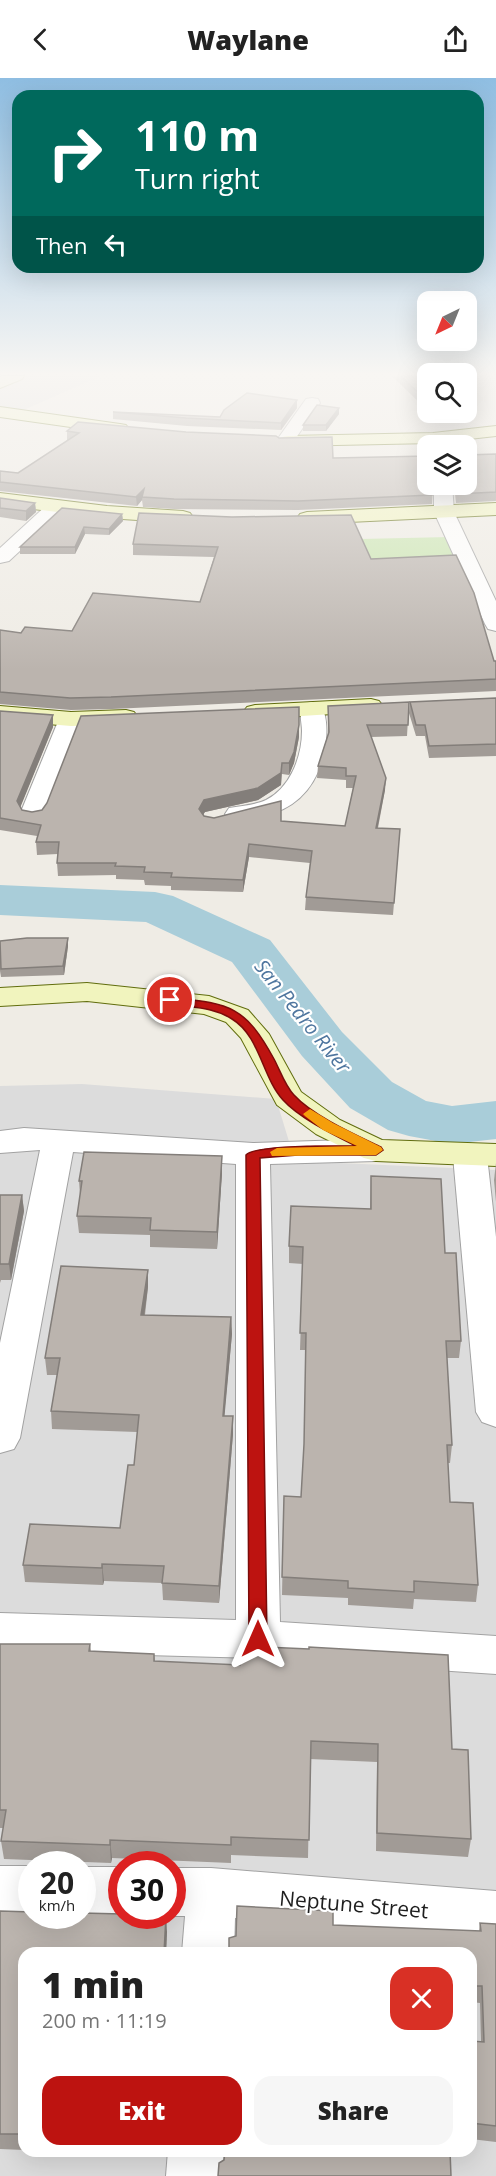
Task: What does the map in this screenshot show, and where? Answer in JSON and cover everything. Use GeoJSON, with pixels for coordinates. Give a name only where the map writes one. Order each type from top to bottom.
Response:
{"type":"FeatureCollection","features":[{"type":"Feature","properties":{"kind":"street"},"geometry":{"type":"LineString","coordinates":[[443,495],[444,512],[496,624]]}},
{"type":"Feature","properties":{"kind":"street"},"geometry":{"type":"LineString","coordinates":[[0,499],[56,507],[196,517]]}},
{"type":"Feature","properties":{"kind":"street"},"geometry":{"type":"LineString","coordinates":[[2,557],[56,507]]}},
{"type":"Feature","properties":{"kind":"street"},"geometry":{"type":"LineString","coordinates":[[288,519],[496,509]]}},
{"type":"Feature","properties":{"kind":"street"},"geometry":{"type":"LineString","coordinates":[[229,713],[393,705]]}},
{"type":"Feature","properties":{"kind":"street"},"geometry":{"type":"LineString","coordinates":[[214,820],[275,806],[289,796],[297,786],[309,762],[315,736],[312,709]]}},
{"type":"Feature","properties":{"kind":"street"},"geometry":{"type":"LineString","coordinates":[[0,713],[71,719],[146,717]]}},
{"type":"Feature","properties":{"kind":"street"},"geometry":{"type":"LineString","coordinates":[[33,814],[71,719]]}},
{"type":"Feature","properties":{"kind":"street"},"geometry":{"type":"LineString","coordinates":[[0,997],[87,992],[112,993],[209,1005],[237,1016],[254,1034],[288,1098],[328,1126],[376,1150]]}},
{"type":"Feature","properties":{"kind":"street"},"geometry":{"type":"LineString","coordinates":[[0,1142],[24,1139],[58,1140],[253,1155],[298,1151],[376,1150],[483,1155],[496,1412]]}},
{"type":"Feature","properties":{"kind":"street"},"geometry":{"type":"LineString","coordinates":[[0,1438],[58,1140]]}},
{"type":"Feature","properties":{"kind":"street"},"geometry":{"type":"LineString","coordinates":[[253,1155],[258,1639]]}},
{"type":"Feature","properties":{"kind":"street"},"geometry":{"type":"LineString","coordinates":[[0,1632],[258,1639],[496,1655]]}},
{"type":"Feature","properties":{"kind":"street"},"geometry":{"type":"LineString","coordinates":[[0,1890],[18,1890]]}},
{"type":"Feature","properties":{"kind":"street"},"geometry":{"type":"LineString","coordinates":[[192,1892],[206,1947]]}},
{"type":"Feature","properties":{"kind":"street","name":"Neptune Street"},"geometry":{"type":"LineString","coordinates":[[192,1892],[496,1915]]}},
{"type":"Feature","properties":{"kind":"street"},"geometry":{"type":"LineString","coordinates":[[194,2176],[195,2157]]}},
{"type":"Feature","properties":{"kind":"shaded area"},"geometry":{"type":"Polygon","coordinates":[[[82,1084],[276,1099],[295,1161],[496,1170],[496,2176],[0,2176],[0,1086],[82,1084]]]}},
{"type":"Feature","properties":{"kind":"green space"},"geometry":{"type":"Polygon","coordinates":[[[450,537],[462,564],[374,568],[360,539],[450,537]]]}},
{"type":"Feature","properties":{"kind":"building"},"geometry":{"type":"Polygon","coordinates":[[[0,474],[417,474],[417,495],[432,495],[298,501],[174,499],[142,497],[144,489],[136,497],[0,482],[0,474]]]}},
{"type":"Feature","properties":{"kind":"building"},"geometry":{"type":"Polygon","coordinates":[[[477,474],[496,474],[496,492],[477,493],[477,474]]]}},
{"type":"Feature","properties":{"kind":"building"},"geometry":{"type":"Polygon","coordinates":[[[0,498],[35,503],[26,511],[0,508],[0,498]]]}},
{"type":"Feature","properties":{"kind":"building"},"geometry":{"type":"Polygon","coordinates":[[[62,508],[122,514],[109,529],[84,527],[75,547],[20,547],[62,508]]]}},
{"type":"Feature","properties":{"kind":"building"},"geometry":{"type":"Polygon","coordinates":[[[139,513],[232,517],[351,515],[371,559],[456,555],[474,593],[494,661],[496,661],[496,679],[111,697],[70,698],[0,692],[0,630],[21,633],[25,627],[72,631],[93,593],[200,602],[218,547],[133,544],[139,513]]]}},
{"type":"Feature","properties":{"kind":"building"},"geometry":{"type":"Polygon","coordinates":[[[496,698],[496,744],[429,746],[425,725],[416,725],[410,702],[496,698]]]}},
{"type":"Feature","properties":{"kind":"building"},"geometry":{"type":"Polygon","coordinates":[[[409,702],[408,725],[367,725],[386,778],[376,828],[400,829],[394,903],[306,897],[312,851],[249,844],[243,880],[171,877],[172,873],[144,872],[145,867],[115,866],[116,863],[57,863],[59,842],[36,842],[41,825],[0,818],[0,711],[53,715],[17,801],[22,810],[32,812],[42,810],[47,803],[81,716],[299,707],[299,725],[294,752],[289,763],[282,763],[281,773],[258,788],[204,800],[199,809],[204,816],[214,818],[281,801],[281,821],[345,826],[356,776],[346,776],[346,768],[318,766],[329,732],[328,706],[409,702]]]}},
{"type":"Feature","properties":{"kind":"building"},"geometry":{"type":"Polygon","coordinates":[[[27,938],[68,938],[63,966],[1,969],[0,941],[27,938]]]}},
{"type":"Feature","properties":{"kind":"building"},"geometry":{"type":"Polygon","coordinates":[[[84,1152],[222,1156],[217,1232],[150,1230],[151,1218],[77,1216],[82,1181],[79,1181],[84,1152]]]}},
{"type":"Feature","properties":{"kind":"building"},"geometry":{"type":"Polygon","coordinates":[[[371,1176],[441,1179],[445,1253],[456,1253],[461,1341],[446,1341],[452,1445],[447,1445],[450,1502],[473,1503],[478,1585],[414,1581],[414,1592],[348,1588],[348,1581],[282,1577],[284,1496],[301,1497],[304,1444],[306,1333],[300,1333],[303,1247],[289,1246],[291,1206],[371,1209],[371,1176]]]}},
{"type":"Feature","properties":{"kind":"building"},"geometry":{"type":"Polygon","coordinates":[[[0,1195],[22,1195],[9,1264],[0,1264],[0,1195]]]}},
{"type":"Feature","properties":{"kind":"building"},"geometry":{"type":"Polygon","coordinates":[[[61,1266],[148,1270],[141,1315],[231,1317],[223,1416],[233,1416],[219,1586],[162,1583],[164,1566],[102,1564],[102,1568],[23,1565],[30,1524],[120,1528],[128,1465],[134,1465],[139,1415],[51,1411],[60,1358],[45,1358],[61,1266]]]}},
{"type":"Feature","properties":{"kind":"building"},"geometry":{"type":"Polygon","coordinates":[[[0,1644],[90,1644],[89,1651],[154,1654],[154,1661],[240,1665],[241,1646],[309,1649],[309,1647],[448,1655],[452,1749],[468,1750],[471,1839],[377,1833],[378,1744],[311,1741],[309,1840],[231,1837],[231,1845],[110,1840],[110,1845],[1,1841],[6,1810],[0,1810],[0,1644]]]}},
{"type":"Feature","properties":{"kind":"building"},"geometry":{"type":"Polygon","coordinates":[[[237,1906],[333,1911],[333,1925],[481,1931],[480,1923],[496,1924],[496,2126],[477,2124],[477,2041],[484,2042],[482,1986],[477,1986],[477,1947],[229,1947],[229,1938],[236,1936],[237,1906]]]}},
{"type":"Feature","properties":{"kind":"building"},"geometry":{"type":"Polygon","coordinates":[[[0,1911],[18,1912],[18,1929],[96,1929],[96,1913],[108,1914],[108,1929],[165,1929],[164,1947],[18,1947],[18,2134],[0,2134],[0,1911]]]}},
{"type":"Feature","properties":{"kind":"building"},"geometry":{"type":"Polygon","coordinates":[[[224,2157],[450,2157],[451,2176],[218,2176],[219,2163],[224,2157]]]}},
{"type":"Feature","properties":{"kind":"waterway","name":"San Pedro River"},"geometry":{"type":"LineString","coordinates":[[0,900],[155,907],[251,951],[322,1044],[371,1095],[409,1117],[452,1125],[496,1120]]}},
{"type":"Feature","properties":{"kind":"slow traffic"},"geometry":{"type":"LineString","coordinates":[[277,1152],[376,1150],[328,1126],[310,1114]]}},
{"type":"Feature","properties":{"kind":"route"},"geometry":{"type":"LineString","coordinates":[[170,1000],[209,1005],[237,1016],[254,1034],[288,1098],[328,1126],[376,1150],[298,1151],[253,1155],[258,1639]]}}]}
